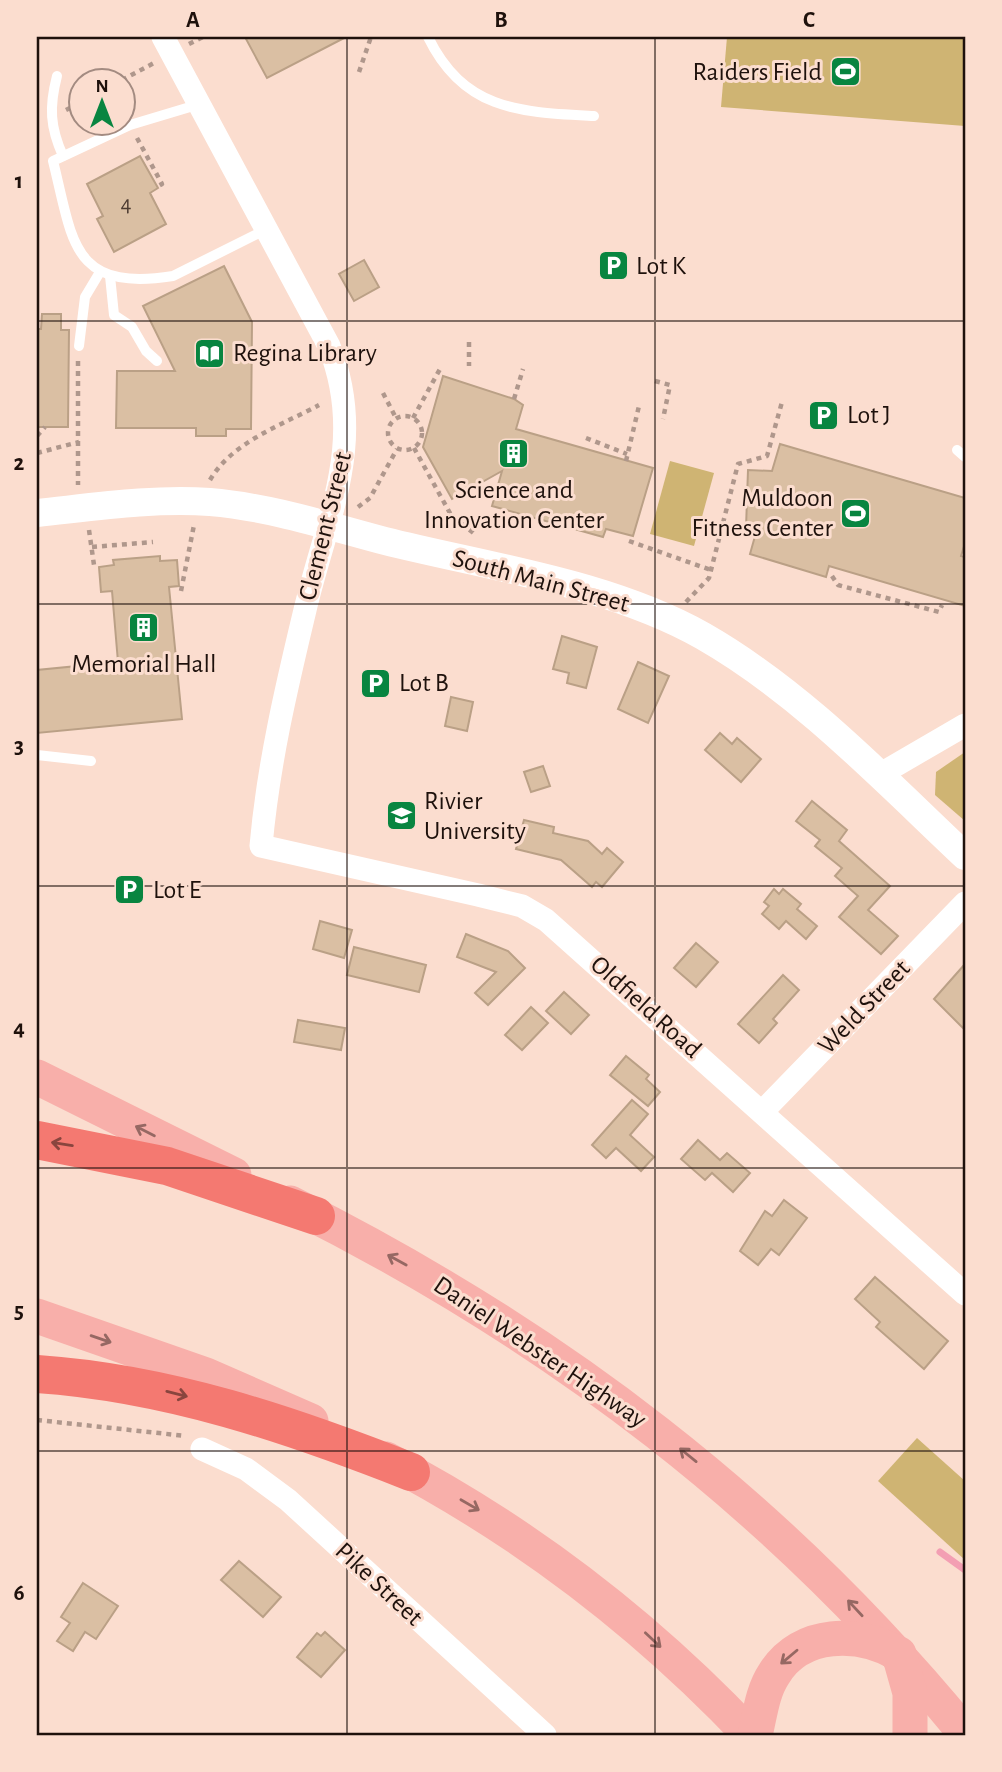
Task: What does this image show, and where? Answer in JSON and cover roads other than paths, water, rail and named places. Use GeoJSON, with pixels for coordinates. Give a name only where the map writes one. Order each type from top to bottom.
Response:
{"type":"FeatureCollection","features":[{"type":"Feature","properties":{"kind":"highway"},"geometry":{"type":"LineString","coordinates":[[37,1140],[167,1166],[316,1216]]}},
{"type":"Feature","properties":{"kind":"highway"},"geometry":{"type":"LineString","coordinates":[[37,1374],[114,1382],[175,1394],[290,1427],[411,1472]]}},
{"type":"Feature","properties":{"kind":"main road","name":"Daniel Webster Highway"},"geometry":{"type":"LineString","coordinates":[[37,1077],[316,1216],[490,1314],[642,1419],[784,1537],[899,1654],[965,1733]]}},
{"type":"Feature","properties":{"kind":"main road"},"geometry":{"type":"LineString","coordinates":[[37,1316],[249,1392],[411,1472],[494,1520],[599,1594],[675,1660],[752,1735],[773,1675],[780,1664],[801,1647],[824,1639],[847,1638],[872,1642],[899,1654],[910,1693],[909,1735]]}},
{"type":"Feature","properties":{"kind":"street","name":"Clement Street"},"geometry":{"type":"LineString","coordinates":[[163,37],[268,228],[329,346],[344,389],[346,446],[280,718],[261,846]]}},
{"type":"Feature","properties":{"kind":"street","name":"South Main Street"},"geometry":{"type":"LineString","coordinates":[[37,513],[185,501],[238,506],[326,524],[605,596],[671,620],[747,663],[878,775],[965,856]]}},
{"type":"Feature","properties":{"kind":"street"},"geometry":{"type":"LineString","coordinates":[[878,775],[965,725]]}},
{"type":"Feature","properties":{"kind":"street","name":"Oldfield Road"},"geometry":{"type":"LineString","coordinates":[[261,846],[522,906],[574,942],[965,1294]]}},
{"type":"Feature","properties":{"kind":"street","name":"Weld Street"},"geometry":{"type":"LineString","coordinates":[[762,1112],[965,903]]}},
{"type":"Feature","properties":{"kind":"street","name":"Pike Street"},"geometry":{"type":"LineString","coordinates":[[202,1449],[246,1469],[288,1500],[545,1735]]}},
{"type":"Feature","properties":{"kind":"lane"},"geometry":{"type":"LineString","coordinates":[[428,37],[440,62],[459,82],[479,97],[532,112],[594,116]]}},
{"type":"Feature","properties":{"kind":"lane"},"geometry":{"type":"LineString","coordinates":[[57,76],[50,115],[63,156]]}},
{"type":"Feature","properties":{"kind":"lane"},"geometry":{"type":"LineString","coordinates":[[200,104],[130,125],[53,161],[78,253],[105,274],[124,279],[173,276],[268,228]]}},
{"type":"Feature","properties":{"kind":"lane"},"geometry":{"type":"LineString","coordinates":[[79,346],[85,297],[105,274]]}},
{"type":"Feature","properties":{"kind":"lane"},"geometry":{"type":"LineString","coordinates":[[105,274],[114,314],[132,327],[145,351],[157,361]]}},
{"type":"Feature","properties":{"kind":"lane"},"geometry":{"type":"LineString","coordinates":[[37,755],[91,761]]}},
{"type":"Feature","properties":{"kind":"waterway"},"geometry":{"type":"LineString","coordinates":[[940,1552],[965,1570]]}},
{"type":"Feature","properties":{"kind":"place","name":"Raiders Field"},"geometry":{"type":"Point","coordinates":[845,72]}},
{"type":"Feature","properties":{"kind":"place","name":"Lot K"},"geometry":{"type":"Point","coordinates":[613,266]}},
{"type":"Feature","properties":{"kind":"place","name":"Regina Library"},"geometry":{"type":"Point","coordinates":[210,353]}},
{"type":"Feature","properties":{"kind":"place","name":"Lot J"},"geometry":{"type":"Point","coordinates":[824,415]}},
{"type":"Feature","properties":{"kind":"place","name":"Science and Innovation Center"},"geometry":{"type":"Point","coordinates":[514,454]}},
{"type":"Feature","properties":{"kind":"place","name":"Muldoon Fitness Center"},"geometry":{"type":"Point","coordinates":[856,513]}},
{"type":"Feature","properties":{"kind":"place","name":"Memorial Hall"},"geometry":{"type":"Point","coordinates":[144,628]}},
{"type":"Feature","properties":{"kind":"place","name":"Lot B"},"geometry":{"type":"Point","coordinates":[376,683]}},
{"type":"Feature","properties":{"kind":"place","name":"Rivier University"},"geometry":{"type":"Point","coordinates":[401,816]}},
{"type":"Feature","properties":{"kind":"place","name":"Lot E"},"geometry":{"type":"Point","coordinates":[130,890]}}]}
